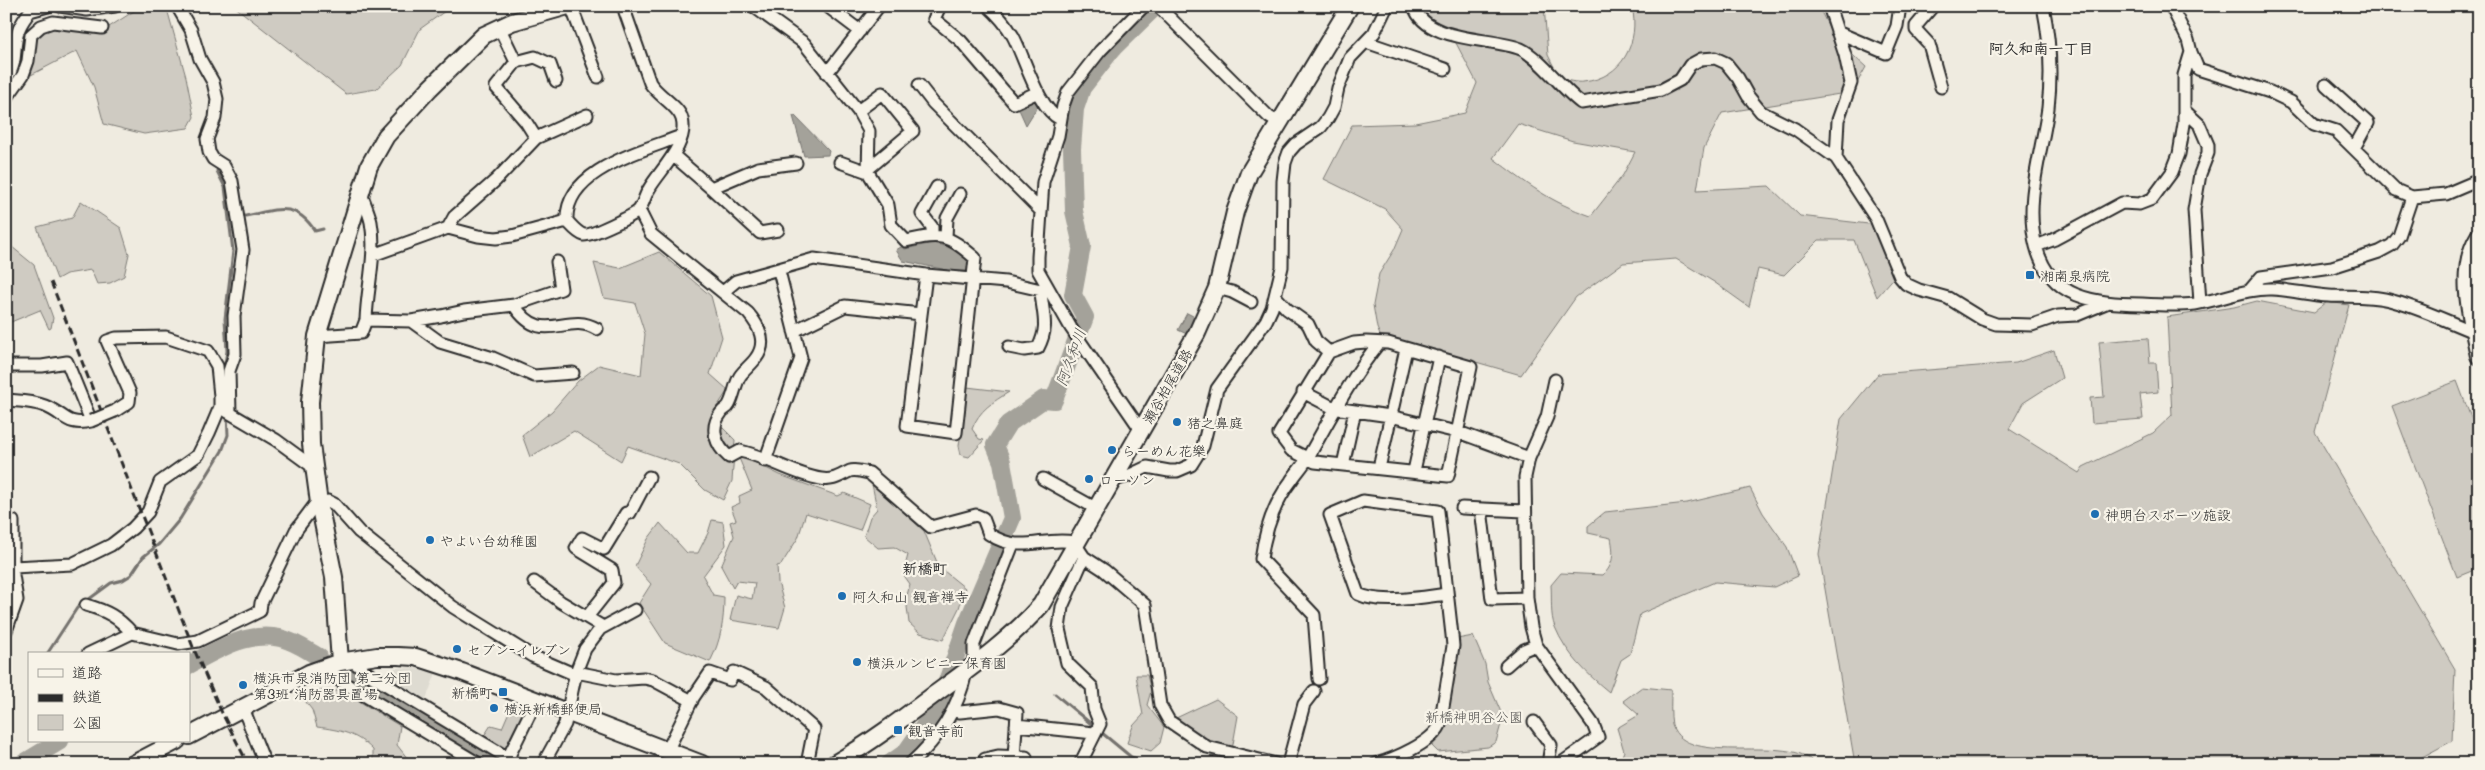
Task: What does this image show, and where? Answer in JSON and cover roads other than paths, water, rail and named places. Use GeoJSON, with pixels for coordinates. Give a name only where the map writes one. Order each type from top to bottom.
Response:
{"type":"FeatureCollection","features":[{"type":"Feature","properties":{"kind":"main road"},"geometry":{"type":"LineString","coordinates":[[341,663],[334,578],[320,503],[309,426],[317,336],[374,154],[386,136],[470,48],[499,27],[570,6]]}},
{"type":"Feature","properties":{"kind":"main road","name":"瀬谷柏尾道路"},"geometry":{"type":"LineString","coordinates":[[834,764],[867,745],[967,671],[1018,630],[1040,605],[1080,551],[1097,509],[1197,333],[1217,288],[1241,192],[1249,174],[1350,6]]}},
{"type":"Feature","properties":{"kind":"main road"},"geometry":{"type":"LineString","coordinates":[[2479,236],[2470,260],[2468,282],[2479,356]]}},
{"type":"Feature","properties":{"kind":"main road"},"geometry":{"type":"LineString","coordinates":[[190,735],[310,674],[341,663],[376,656],[416,657],[537,699],[702,764]]}},
{"type":"Feature","properties":{"kind":"main road"},"geometry":{"type":"LineString","coordinates":[[133,764],[176,742]]}},
{"type":"Feature","properties":{"kind":"street"},"geometry":{"type":"LineString","coordinates":[[6,80],[16,58],[18,33],[30,8],[48,6]]}},
{"type":"Feature","properties":{"kind":"street"},"geometry":{"type":"LineString","coordinates":[[60,6],[86,8],[115,6]]}},
{"type":"Feature","properties":{"kind":"street"},"geometry":{"type":"LineString","coordinates":[[11,572],[72,564],[92,556],[133,528],[148,512],[160,482],[198,455],[225,410],[229,371],[235,354],[234,316],[243,250],[232,181],[224,166],[214,159],[209,152],[207,139],[215,118],[217,98],[213,82],[200,59],[191,30],[177,6]]}},
{"type":"Feature","properties":{"kind":"street"},"geometry":{"type":"LineString","coordinates":[[570,6],[598,77]]}},
{"type":"Feature","properties":{"kind":"street"},"geometry":{"type":"LineString","coordinates":[[625,6],[625,12],[650,83],[656,93],[679,111],[683,120],[681,136],[674,156],[650,187],[639,210],[594,234],[585,235],[577,231],[567,220],[566,211],[571,196],[594,173],[681,136]]}},
{"type":"Feature","properties":{"kind":"street"},"geometry":{"type":"LineString","coordinates":[[753,6],[804,43],[858,111],[869,130],[868,171],[888,205],[890,225],[906,241],[932,236],[946,237],[975,258],[956,432],[907,426],[926,275]]}},
{"type":"Feature","properties":{"kind":"street"},"geometry":{"type":"LineString","coordinates":[[828,6],[860,31]]}},
{"type":"Feature","properties":{"kind":"street"},"geometry":{"type":"LineString","coordinates":[[827,73],[879,6]]}},
{"type":"Feature","properties":{"kind":"street"},"geometry":{"type":"LineString","coordinates":[[940,6],[934,19],[960,40],[1014,103],[1038,92]]}},
{"type":"Feature","properties":{"kind":"street"},"geometry":{"type":"LineString","coordinates":[[988,6],[1003,20],[1013,36],[1038,92],[1052,116],[1060,119]]}},
{"type":"Feature","properties":{"kind":"street"},"geometry":{"type":"LineString","coordinates":[[1141,430],[1045,289],[1038,270],[1043,182],[1058,136],[1060,119],[1068,92],[1080,75],[1144,6]]}},
{"type":"Feature","properties":{"kind":"street"},"geometry":{"type":"LineString","coordinates":[[1114,480],[1147,467],[1169,471],[1191,465],[1203,446],[1217,390],[1266,321],[1275,296],[1282,267],[1285,163],[1289,152],[1296,144],[1321,127],[1328,118],[1334,107],[1338,88],[1350,58],[1378,27],[1387,6]]}},
{"type":"Feature","properties":{"kind":"street"},"geometry":{"type":"LineString","coordinates":[[1414,6],[1420,17],[1435,29],[1473,40],[1520,49],[1532,56],[1566,91],[1581,103],[1661,90],[1680,80],[1690,65],[1702,59],[1715,58],[1726,63],[1761,112],[1795,129],[1836,158],[1876,219],[1900,277],[1906,284],[1948,298],[1982,320],[2005,325],[2032,325],[2058,316],[2077,315],[2106,303]]}},
{"type":"Feature","properties":{"kind":"street"},"geometry":{"type":"LineString","coordinates":[[1829,6],[1845,55],[1850,83],[1838,120],[1836,158]]}},
{"type":"Feature","properties":{"kind":"street"},"geometry":{"type":"LineString","coordinates":[[1837,32],[1886,53],[1897,26],[1900,6]]}},
{"type":"Feature","properties":{"kind":"street"},"geometry":{"type":"LineString","coordinates":[[1933,6],[1916,26],[1916,30],[1928,44],[1941,87]]}},
{"type":"Feature","properties":{"kind":"street"},"geometry":{"type":"LineString","coordinates":[[2042,6],[2050,64],[2050,85],[2032,210],[2036,246],[2041,262],[2048,274],[2066,290],[2078,297],[2106,303],[2171,305],[2200,303],[2250,290],[2272,289],[2328,296],[2371,296],[2392,301],[2474,332]]}},
{"type":"Feature","properties":{"kind":"street"},"geometry":{"type":"LineString","coordinates":[[2171,6],[2188,40],[2198,69],[2270,92],[2290,102],[2314,124],[2336,131],[2396,190],[2412,197],[2446,194],[2479,180]]}},
{"type":"Feature","properties":{"kind":"street"},"geometry":{"type":"LineString","coordinates":[[1160,8],[1269,117],[1279,123]]}},
{"type":"Feature","properties":{"kind":"street"},"geometry":{"type":"LineString","coordinates":[[6,99],[23,75],[28,61],[31,35],[41,26],[54,22],[67,26],[102,28]]}},
{"type":"Feature","properties":{"kind":"street"},"geometry":{"type":"LineString","coordinates":[[499,27],[516,62]]}},
{"type":"Feature","properties":{"kind":"street"},"geometry":{"type":"LineString","coordinates":[[1366,42],[1445,69]]}},
{"type":"Feature","properties":{"kind":"street"},"geometry":{"type":"LineString","coordinates":[[2036,246],[2055,239],[2122,203],[2139,204],[2152,199],[2172,172],[2179,154],[2185,111],[2184,75],[2191,52]]}},
{"type":"Feature","properties":{"kind":"street"},"geometry":{"type":"LineString","coordinates":[[536,138],[526,122],[496,87],[516,62],[535,56],[550,64],[556,81]]}},
{"type":"Feature","properties":{"kind":"street"},"geometry":{"type":"LineString","coordinates":[[919,84],[933,103],[1040,210]]}},
{"type":"Feature","properties":{"kind":"street"},"geometry":{"type":"LineString","coordinates":[[2326,85],[2368,123],[2354,148]]}},
{"type":"Feature","properties":{"kind":"street"},"geometry":{"type":"LineString","coordinates":[[858,111],[882,93],[913,131],[868,171]]}},
{"type":"Feature","properties":{"kind":"street"},"geometry":{"type":"LineString","coordinates":[[2185,111],[2199,124],[2208,145],[2208,153],[2200,174],[2194,210],[2200,303]]}},
{"type":"Feature","properties":{"kind":"street"},"geometry":{"type":"LineString","coordinates":[[448,228],[454,217],[496,180],[536,138],[586,115]]}},
{"type":"Feature","properties":{"kind":"street"},"geometry":{"type":"LineString","coordinates":[[674,156],[760,233],[778,230]]}},
{"type":"Feature","properties":{"kind":"street"},"geometry":{"type":"LineString","coordinates":[[840,162],[868,171]]}},
{"type":"Feature","properties":{"kind":"street"},"geometry":{"type":"LineString","coordinates":[[711,188],[758,168],[796,163]]}},
{"type":"Feature","properties":{"kind":"street"},"geometry":{"type":"LineString","coordinates":[[932,236],[932,227],[922,214],[938,186]]}},
{"type":"Feature","properties":{"kind":"street"},"geometry":{"type":"LineString","coordinates":[[946,237],[946,218],[960,194]]}},
{"type":"Feature","properties":{"kind":"street"},"geometry":{"type":"LineString","coordinates":[[317,336],[361,333],[366,320],[372,255],[371,222],[362,196]]}},
{"type":"Feature","properties":{"kind":"street"},"geometry":{"type":"LineString","coordinates":[[2250,290],[2261,277],[2332,268],[2392,245],[2404,226],[2412,197]]}},
{"type":"Feature","properties":{"kind":"street"},"geometry":{"type":"LineString","coordinates":[[639,210],[651,234],[748,312],[756,322],[761,334],[762,345],[757,358],[739,377],[728,407],[721,412],[714,428],[716,441],[722,451],[729,457],[740,451],[752,454],[790,471],[824,480],[836,479],[856,470],[869,473],[931,527],[976,516],[983,518],[989,534],[1012,544],[1030,545],[1060,539],[1074,542],[1080,551],[1145,605],[1160,705],[1169,720],[1207,747],[1276,764]]}},
{"type":"Feature","properties":{"kind":"street"},"geometry":{"type":"LineString","coordinates":[[372,255],[448,228],[478,236],[496,238],[512,236],[567,220]]}},
{"type":"Feature","properties":{"kind":"street"},"geometry":{"type":"LineString","coordinates":[[723,292],[736,281],[814,259],[926,275],[1006,282],[1045,289]]}},
{"type":"Feature","properties":{"kind":"street"},"geometry":{"type":"LineString","coordinates":[[366,320],[410,321],[464,311],[514,305],[561,289],[557,262]]}},
{"type":"Feature","properties":{"kind":"street"},"geometry":{"type":"LineString","coordinates":[[766,461],[801,358],[779,270]]}},
{"type":"Feature","properties":{"kind":"street"},"geometry":{"type":"LineString","coordinates":[[1217,288],[1232,292],[1250,302]]}},
{"type":"Feature","properties":{"kind":"street"},"geometry":{"type":"LineString","coordinates":[[1009,347],[1024,350],[1038,348],[1044,336],[1046,321],[1045,289]]}},
{"type":"Feature","properties":{"kind":"street"},"geometry":{"type":"LineString","coordinates":[[1275,296],[1286,309],[1308,324],[1316,342],[1329,352]]}},
{"type":"Feature","properties":{"kind":"street"},"geometry":{"type":"LineString","coordinates":[[514,305],[532,325],[556,327],[582,322],[597,329]]}},
{"type":"Feature","properties":{"kind":"street"},"geometry":{"type":"LineString","coordinates":[[794,331],[845,306],[921,314]]}},
{"type":"Feature","properties":{"kind":"street"},"geometry":{"type":"LineString","coordinates":[[410,321],[440,342],[493,358],[534,376],[573,373]]}},
{"type":"Feature","properties":{"kind":"street"},"geometry":{"type":"LineString","coordinates":[[6,400],[45,406],[67,420],[78,424],[115,411],[129,402],[130,393],[107,342],[116,338],[166,336],[208,351],[217,366],[225,410],[276,440],[314,466]]}},
{"type":"Feature","properties":{"kind":"street"},"geometry":{"type":"LineString","coordinates":[[1354,343],[1379,343],[1439,357],[1471,367],[1448,476],[1344,465],[1307,459],[1291,450],[1279,434],[1329,352],[1354,343]]}},
{"type":"Feature","properties":{"kind":"street"},"geometry":{"type":"LineString","coordinates":[[1319,679],[1314,614],[1261,558],[1270,520],[1290,482],[1307,459],[1334,408],[1379,343]]}},
{"type":"Feature","properties":{"kind":"street"},"geometry":{"type":"LineString","coordinates":[[1379,468],[1406,349]]}},
{"type":"Feature","properties":{"kind":"street"},"geometry":{"type":"LineString","coordinates":[[1414,471],[1439,357]]}},
{"type":"Feature","properties":{"kind":"street"},"geometry":{"type":"LineString","coordinates":[[6,366],[42,366],[67,362],[91,420]]}},
{"type":"Feature","properties":{"kind":"street"},"geometry":{"type":"LineString","coordinates":[[1556,380],[1547,417],[1528,458],[1524,484],[1528,575],[1527,598],[1536,646],[1592,724],[1598,737],[1560,764]]}},
{"type":"Feature","properties":{"kind":"street"},"geometry":{"type":"LineString","coordinates":[[1303,392],[1334,408],[1390,416],[1456,432],[1528,458]]}},
{"type":"Feature","properties":{"kind":"street"},"geometry":{"type":"LineString","coordinates":[[1344,465],[1355,412]]}},
{"type":"Feature","properties":{"kind":"street"},"geometry":{"type":"LineString","coordinates":[[587,617],[614,583],[615,577],[612,570],[576,548],[582,538],[604,549],[626,513],[630,514],[648,477]]}},
{"type":"Feature","properties":{"kind":"street"},"geometry":{"type":"LineString","coordinates":[[1043,479],[1097,509]]}},
{"type":"Feature","properties":{"kind":"street"},"geometry":{"type":"LineString","coordinates":[[86,605],[107,611],[119,619],[132,633],[178,644],[198,641],[260,611],[261,603],[296,530],[314,506],[328,501],[334,504],[359,532],[453,607],[532,656],[576,673],[616,680],[644,678],[653,680],[692,701]]}},
{"type":"Feature","properties":{"kind":"street"},"geometry":{"type":"LineString","coordinates":[[1376,764],[1401,754],[1433,735],[1440,726],[1453,646],[1438,510],[1363,502],[1330,515],[1358,594],[1364,597],[1402,599],[1447,594]]}},
{"type":"Feature","properties":{"kind":"street"},"geometry":{"type":"LineString","coordinates":[[1462,508],[1524,511]]}},
{"type":"Feature","properties":{"kind":"street"},"geometry":{"type":"LineString","coordinates":[[1481,509],[1492,599],[1527,598]]}},
{"type":"Feature","properties":{"kind":"street"},"geometry":{"type":"LineString","coordinates":[[6,631],[17,600],[11,572],[13,521]]}},
{"type":"Feature","properties":{"kind":"street"},"geometry":{"type":"LineString","coordinates":[[910,764],[928,747],[954,711],[974,644],[1012,544]]}},
{"type":"Feature","properties":{"kind":"street"},"geometry":{"type":"LineString","coordinates":[[1080,551],[1062,607],[1059,629],[1067,663],[1092,687],[1097,728],[1080,764]]}},
{"type":"Feature","properties":{"kind":"street"},"geometry":{"type":"LineString","coordinates":[[534,582],[561,602],[604,627]]}},
{"type":"Feature","properties":{"kind":"street"},"geometry":{"type":"LineString","coordinates":[[544,764],[569,711],[576,673],[585,649],[604,627],[635,610]]}},
{"type":"Feature","properties":{"kind":"street"},"geometry":{"type":"LineString","coordinates":[[92,652],[132,633]]}},
{"type":"Feature","properties":{"kind":"street"},"geometry":{"type":"LineString","coordinates":[[1506,666],[1524,650],[1536,646]]}},
{"type":"Feature","properties":{"kind":"street"},"geometry":{"type":"LineString","coordinates":[[479,764],[334,677],[341,663],[365,672],[509,762],[537,699]]}},
{"type":"Feature","properties":{"kind":"street"},"geometry":{"type":"LineString","coordinates":[[667,750],[692,701],[710,673],[730,680],[734,672],[766,687],[814,729],[807,764]]}},
{"type":"Feature","properties":{"kind":"street"},"geometry":{"type":"LineString","coordinates":[[1288,764],[1304,704],[1314,692]]}},
{"type":"Feature","properties":{"kind":"street"},"geometry":{"type":"LineString","coordinates":[[243,708],[265,764]]}},
{"type":"Feature","properties":{"kind":"street"},"geometry":{"type":"LineString","coordinates":[[954,711],[999,708],[1017,713],[1014,757]]}},
{"type":"Feature","properties":{"kind":"street"},"geometry":{"type":"LineString","coordinates":[[1534,722],[1551,745],[1548,764]]}},
{"type":"Feature","properties":{"kind":"street"},"geometry":{"type":"LineString","coordinates":[[1016,725],[1097,728]]}},
{"type":"Feature","properties":{"kind":"street"},"geometry":{"type":"LineString","coordinates":[[985,759],[998,756],[1026,757]]}},
{"type":"Feature","properties":{"kind":"waterway","name":"阿久和川"},"geometry":{"type":"LineString","coordinates":[[889,764],[906,752],[939,705],[967,623],[1012,518],[1002,462],[995,445],[1008,424],[1044,399],[1054,400],[1085,317],[1073,295],[1082,246],[1074,211],[1072,149],[1075,109],[1082,88],[1114,47],[1156,6]]}},
{"type":"Feature","properties":{"kind":"waterway"},"geometry":{"type":"LineString","coordinates":[[217,171],[225,187],[233,251],[225,319],[227,351],[223,376]]}},
{"type":"Feature","properties":{"kind":"waterway"},"geometry":{"type":"LineString","coordinates":[[240,217],[272,210],[290,210],[307,220],[315,231],[323,229]]}},
{"type":"Feature","properties":{"kind":"waterway"},"geometry":{"type":"LineString","coordinates":[[48,652],[77,608],[111,583],[123,580],[131,575],[143,557],[159,544],[180,519],[222,451],[228,435],[227,415]]}},
{"type":"Feature","properties":{"kind":"waterway","name":"阿久和川"},"geometry":{"type":"LineString","coordinates":[[190,664],[233,643],[256,637],[285,639],[319,657]]}},
{"type":"Feature","properties":{"kind":"waterway","name":"阿久和川"},"geometry":{"type":"LineString","coordinates":[[347,674],[494,764]]}},
{"type":"Feature","properties":{"kind":"waterway"},"geometry":{"type":"LineString","coordinates":[[1055,694],[1131,757],[1150,764]]}},
{"type":"Feature","properties":{"kind":"waterway","name":"阿久和川"},"geometry":{"type":"LineString","coordinates":[[22,764],[58,742]]}},
{"type":"Feature","properties":{"kind":"railway"},"geometry":{"type":"LineString","coordinates":[[51,282],[193,647],[222,713],[248,764]]}},
{"type":"Feature","properties":{"kind":"place","name":"湘南泉病院"},"geometry":{"type":"Point","coordinates":[2030,275]}},
{"type":"Feature","properties":{"kind":"place","name":"猪之鼻庭"},"geometry":{"type":"Point","coordinates":[1177,422]}},
{"type":"Feature","properties":{"kind":"place","name":"らーめん花樂"},"geometry":{"type":"Point","coordinates":[1112,450]}},
{"type":"Feature","properties":{"kind":"place","name":"ローソン"},"geometry":{"type":"Point","coordinates":[1089,479]}},
{"type":"Feature","properties":{"kind":"place","name":"神明台スポーツ施設"},"geometry":{"type":"Point","coordinates":[2095,514]}},
{"type":"Feature","properties":{"kind":"place","name":"やよい台幼稚園"},"geometry":{"type":"Point","coordinates":[430,540]}},
{"type":"Feature","properties":{"kind":"place","name":"阿久和山 観音禅寺"},"geometry":{"type":"Point","coordinates":[842,596]}},
{"type":"Feature","properties":{"kind":"place","name":"セブン-イレブン"},"geometry":{"type":"Point","coordinates":[457,649]}},
{"type":"Feature","properties":{"kind":"place","name":"横浜ルンビニー保育園"},"geometry":{"type":"Point","coordinates":[857,662]}},
{"type":"Feature","properties":{"kind":"place","name":"横浜市泉消防団 第二分団 第3班 消防器具置場"},"geometry":{"type":"Point","coordinates":[243,685]}},
{"type":"Feature","properties":{"kind":"place","name":"新橋町"},"geometry":{"type":"Point","coordinates":[503,692]}},
{"type":"Feature","properties":{"kind":"place","name":"横浜新橋郵便局"},"geometry":{"type":"Point","coordinates":[494,708]}},
{"type":"Feature","properties":{"kind":"place","name":"観音寺前"},"geometry":{"type":"Point","coordinates":[898,730]}},
{"type":"Feature","properties":{"kind":"district","name":"阿久和南一丁目"},"geometry":{"type":"Point","coordinates":[2041,48]}},
{"type":"Feature","properties":{"kind":"district","name":"新橋町"},"geometry":{"type":"Point","coordinates":[925,568]}},
{"type":"Feature","properties":{"kind":"park label","name":"新橋神明谷公園"},"geometry":{"type":"Point","coordinates":[1474,716]}}]}
